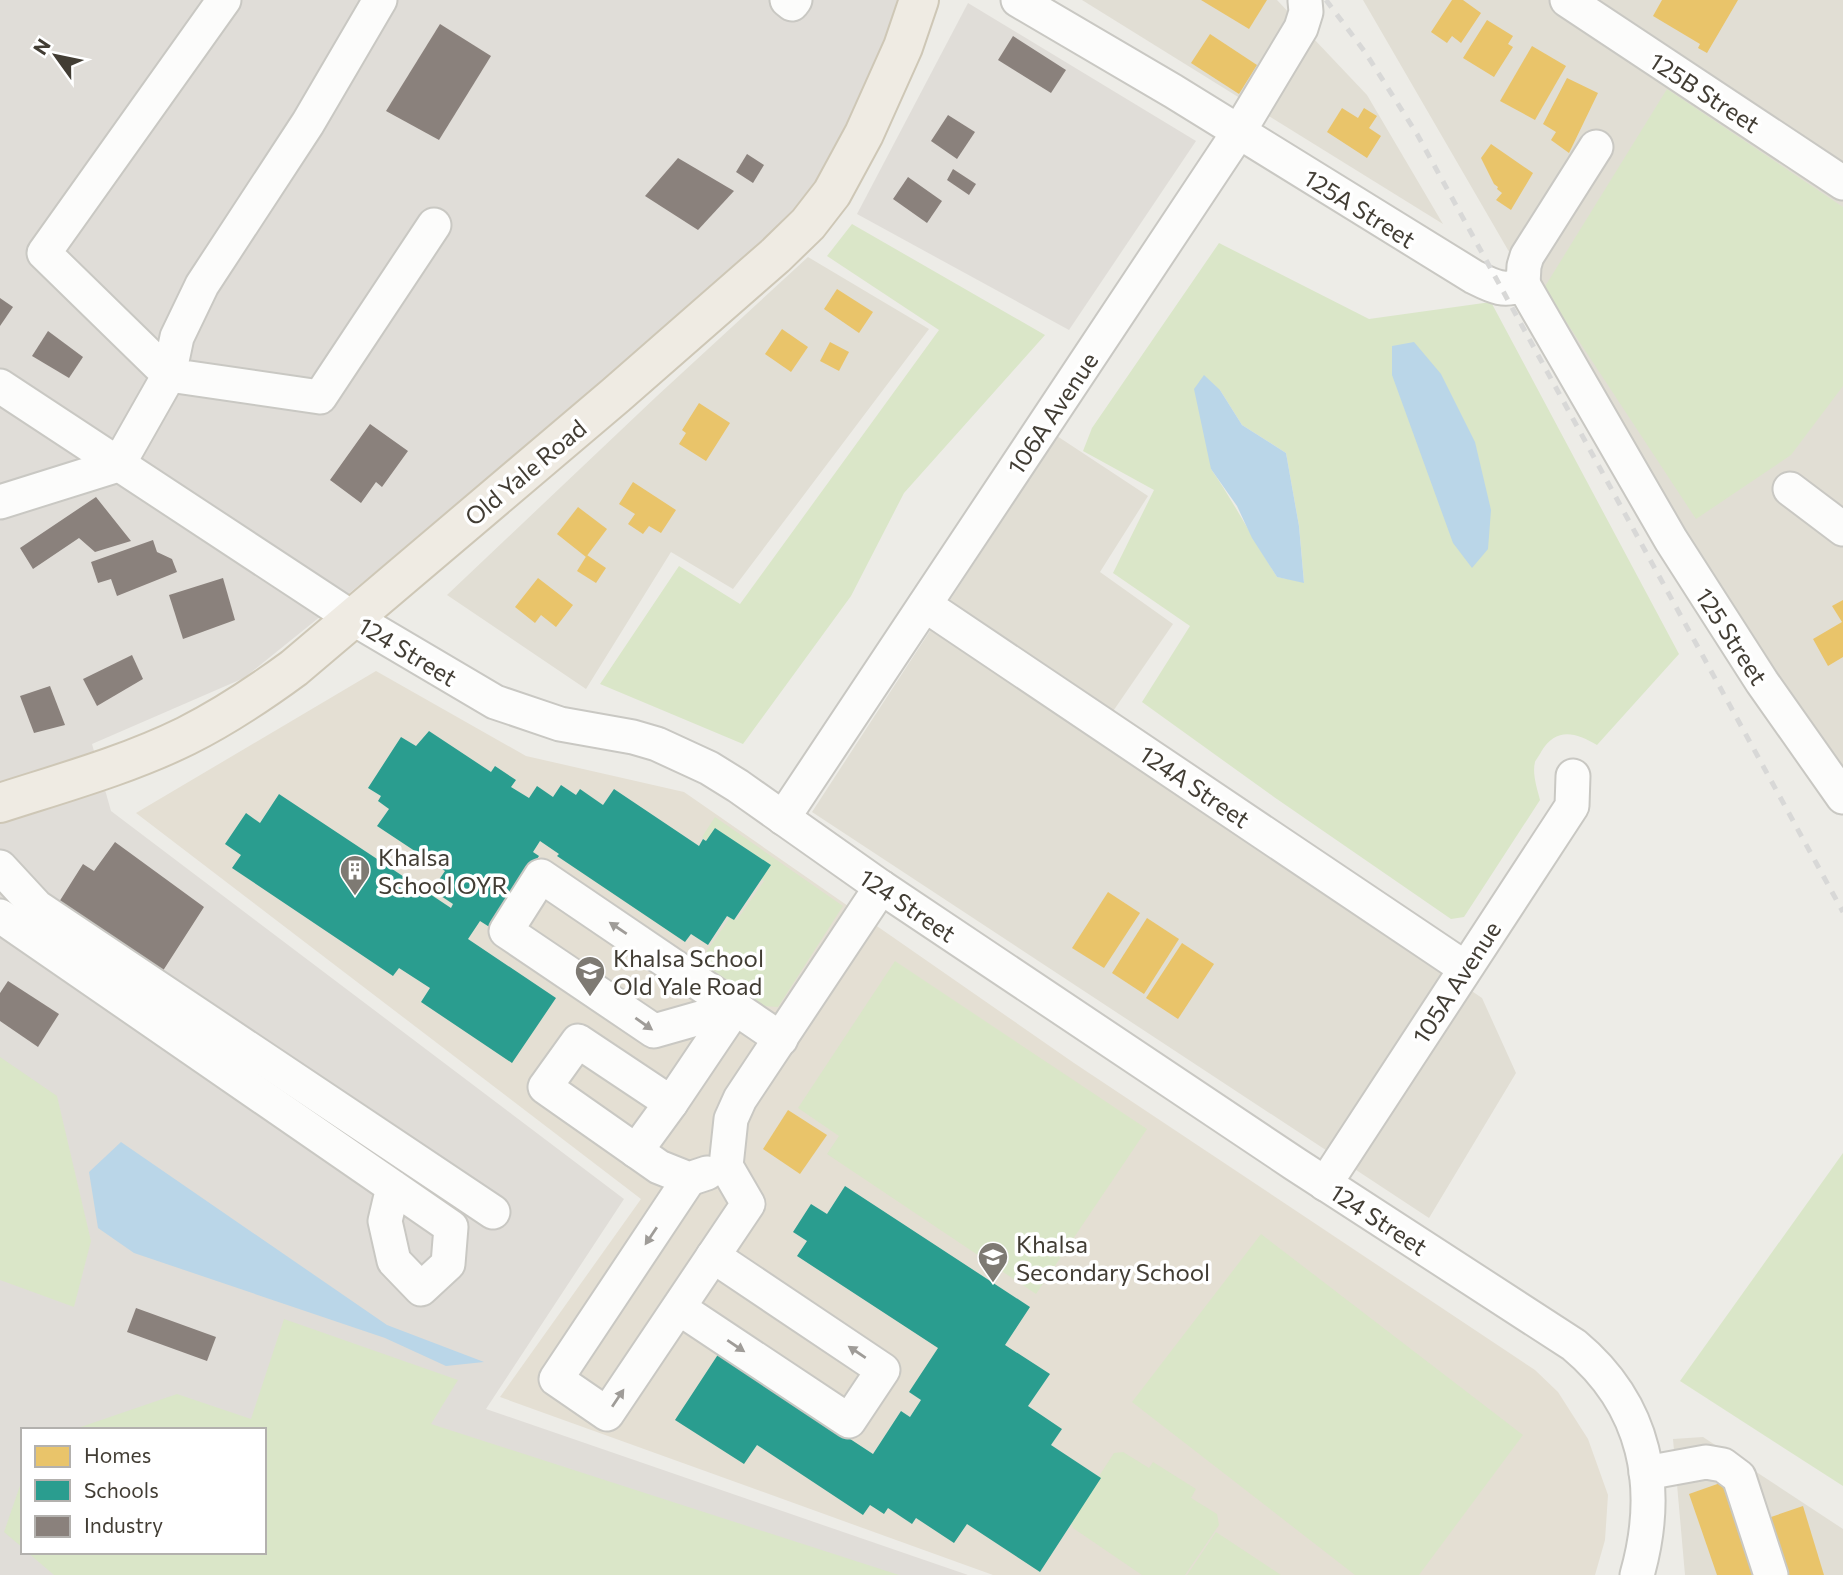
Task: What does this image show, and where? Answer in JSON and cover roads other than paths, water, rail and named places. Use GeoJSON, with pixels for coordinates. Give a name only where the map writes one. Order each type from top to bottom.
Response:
{"type":"FeatureCollection","features":[{"type":"Feature","properties":{"kind":"main road","name":"Old Yale Road"},"geometry":{"type":"LineString","coordinates":[[0,803],[105,769],[186,736],[261,692],[294,668],[351,617],[617,395],[775,256],[808,224],[832,193],[859,144],[903,47],[919,0]]}},
{"type":"Feature","properties":{"kind":"street"},"geometry":{"type":"LineString","coordinates":[[224,0],[44,253],[169,374],[320,397],[434,225]]}},
{"type":"Feature","properties":{"kind":"street"},"geometry":{"type":"LineString","coordinates":[[0,502],[118,465],[169,374],[177,337],[202,285],[308,123],[380,0]]}},
{"type":"Feature","properties":{"kind":"street"},"geometry":{"type":"LineString","coordinates":[[787,0],[792,4],[795,0]]}},
{"type":"Feature","properties":{"kind":"street","name":"125A Street"},"geometry":{"type":"LineString","coordinates":[[1018,0],[1474,277],[1502,290],[1523,284]]}},
{"type":"Feature","properties":{"kind":"street","name":"125B Street"},"geometry":{"type":"LineString","coordinates":[[1567,0],[1843,183]]}},
{"type":"Feature","properties":{"kind":"street","name":"106A Avenue"},"geometry":{"type":"LineString","coordinates":[[783,818],[1238,133],[1301,28],[1306,12],[1305,1]]}},
{"type":"Feature","properties":{"kind":"street"},"geometry":{"type":"LineString","coordinates":[[1523,284],[1527,256],[1596,147]]}},
{"type":"Feature","properties":{"kind":"street","name":"125 Street"},"geometry":{"type":"LineString","coordinates":[[1523,284],[1628,470],[1762,682],[1843,797]]}},
{"type":"Feature","properties":{"kind":"street","name":"124 Street"},"geometry":{"type":"LineString","coordinates":[[0,386],[351,617],[495,702],[560,724],[657,744],[709,768],[881,887],[1325,1184],[1574,1345],[1597,1364],[1615,1387],[1632,1417],[1644,1458],[1649,1498],[1646,1537],[1637,1575]]}},
{"type":"Feature","properties":{"kind":"street"},"geometry":{"type":"LineString","coordinates":[[1790,489],[1843,529]]}},
{"type":"Feature","properties":{"kind":"street","name":"124A Street"},"geometry":{"type":"LineString","coordinates":[[925,605],[1465,968]]}},
{"type":"Feature","properties":{"kind":"street","name":"105A Avenue"},"geometry":{"type":"LineString","coordinates":[[1325,1184],[1572,806],[1573,776]]}},
{"type":"Feature","properties":{"kind":"street"},"geometry":{"type":"LineString","coordinates":[[0,867],[37,907],[493,1212]]}},
{"type":"Feature","properties":{"kind":"street"},"geometry":{"type":"LineString","coordinates":[[735,1008],[654,1031],[506,932],[541,876],[781,1039]]}},
{"type":"Feature","properties":{"kind":"street"},"geometry":{"type":"LineString","coordinates":[[726,1166],[689,1179],[556,1378],[607,1414],[748,1203],[726,1166],[731,1119],[740,1099],[881,887]]}},
{"type":"Feature","properties":{"kind":"street"},"geometry":{"type":"LineString","coordinates":[[0,916],[393,1187]]}},
{"type":"Feature","properties":{"kind":"street"},"geometry":{"type":"LineString","coordinates":[[636,1151],[735,1008]]}},
{"type":"Feature","properties":{"kind":"street"},"geometry":{"type":"LineString","coordinates":[[671,1104],[578,1041],[545,1087],[659,1167],[689,1179]]}},
{"type":"Feature","properties":{"kind":"street"},"geometry":{"type":"LineString","coordinates":[[679,1308],[849,1421],[883,1370],[713,1255]]}},
{"type":"Feature","properties":{"kind":"street"},"geometry":{"type":"LineString","coordinates":[[1646,1473],[1706,1462],[1724,1465],[1739,1478],[1771,1575]]}},
{"type":"Feature","properties":{"kind":"water"},"geometry":{"type":"Polygon","coordinates":[[[1414,342],[1441,374],[1475,442],[1491,510],[1488,549],[1472,568],[1453,543],[1392,375],[1392,346],[1414,342]]]}},
{"type":"Feature","properties":{"kind":"water"},"geometry":{"type":"Polygon","coordinates":[[[1204,375],[1220,390],[1242,425],[1286,453],[1299,526],[1304,583],[1277,577],[1252,538],[1237,506],[1211,469],[1194,389],[1204,375]]]}},
{"type":"Feature","properties":{"kind":"water"},"geometry":{"type":"Polygon","coordinates":[[[121,1142],[387,1325],[484,1362],[446,1366],[385,1338],[134,1253],[98,1228],[89,1172],[121,1142]]]}},
{"type":"Feature","properties":{"kind":"railway"},"geometry":{"type":"LineString","coordinates":[[1326,0],[1365,52],[1417,134],[1843,912]]}},
{"type":"Feature","properties":{"kind":"place","name":"Khalsa School OYR"},"geometry":{"type":"Point","coordinates":[355,897]}},
{"type":"Feature","properties":{"kind":"place","name":"Khalsa School Old Yale Road"},"geometry":{"type":"Point","coordinates":[590,998]}},
{"type":"Feature","properties":{"kind":"place","name":"Khalsa Secondary School"},"geometry":{"type":"Point","coordinates":[993,1284]}}]}
